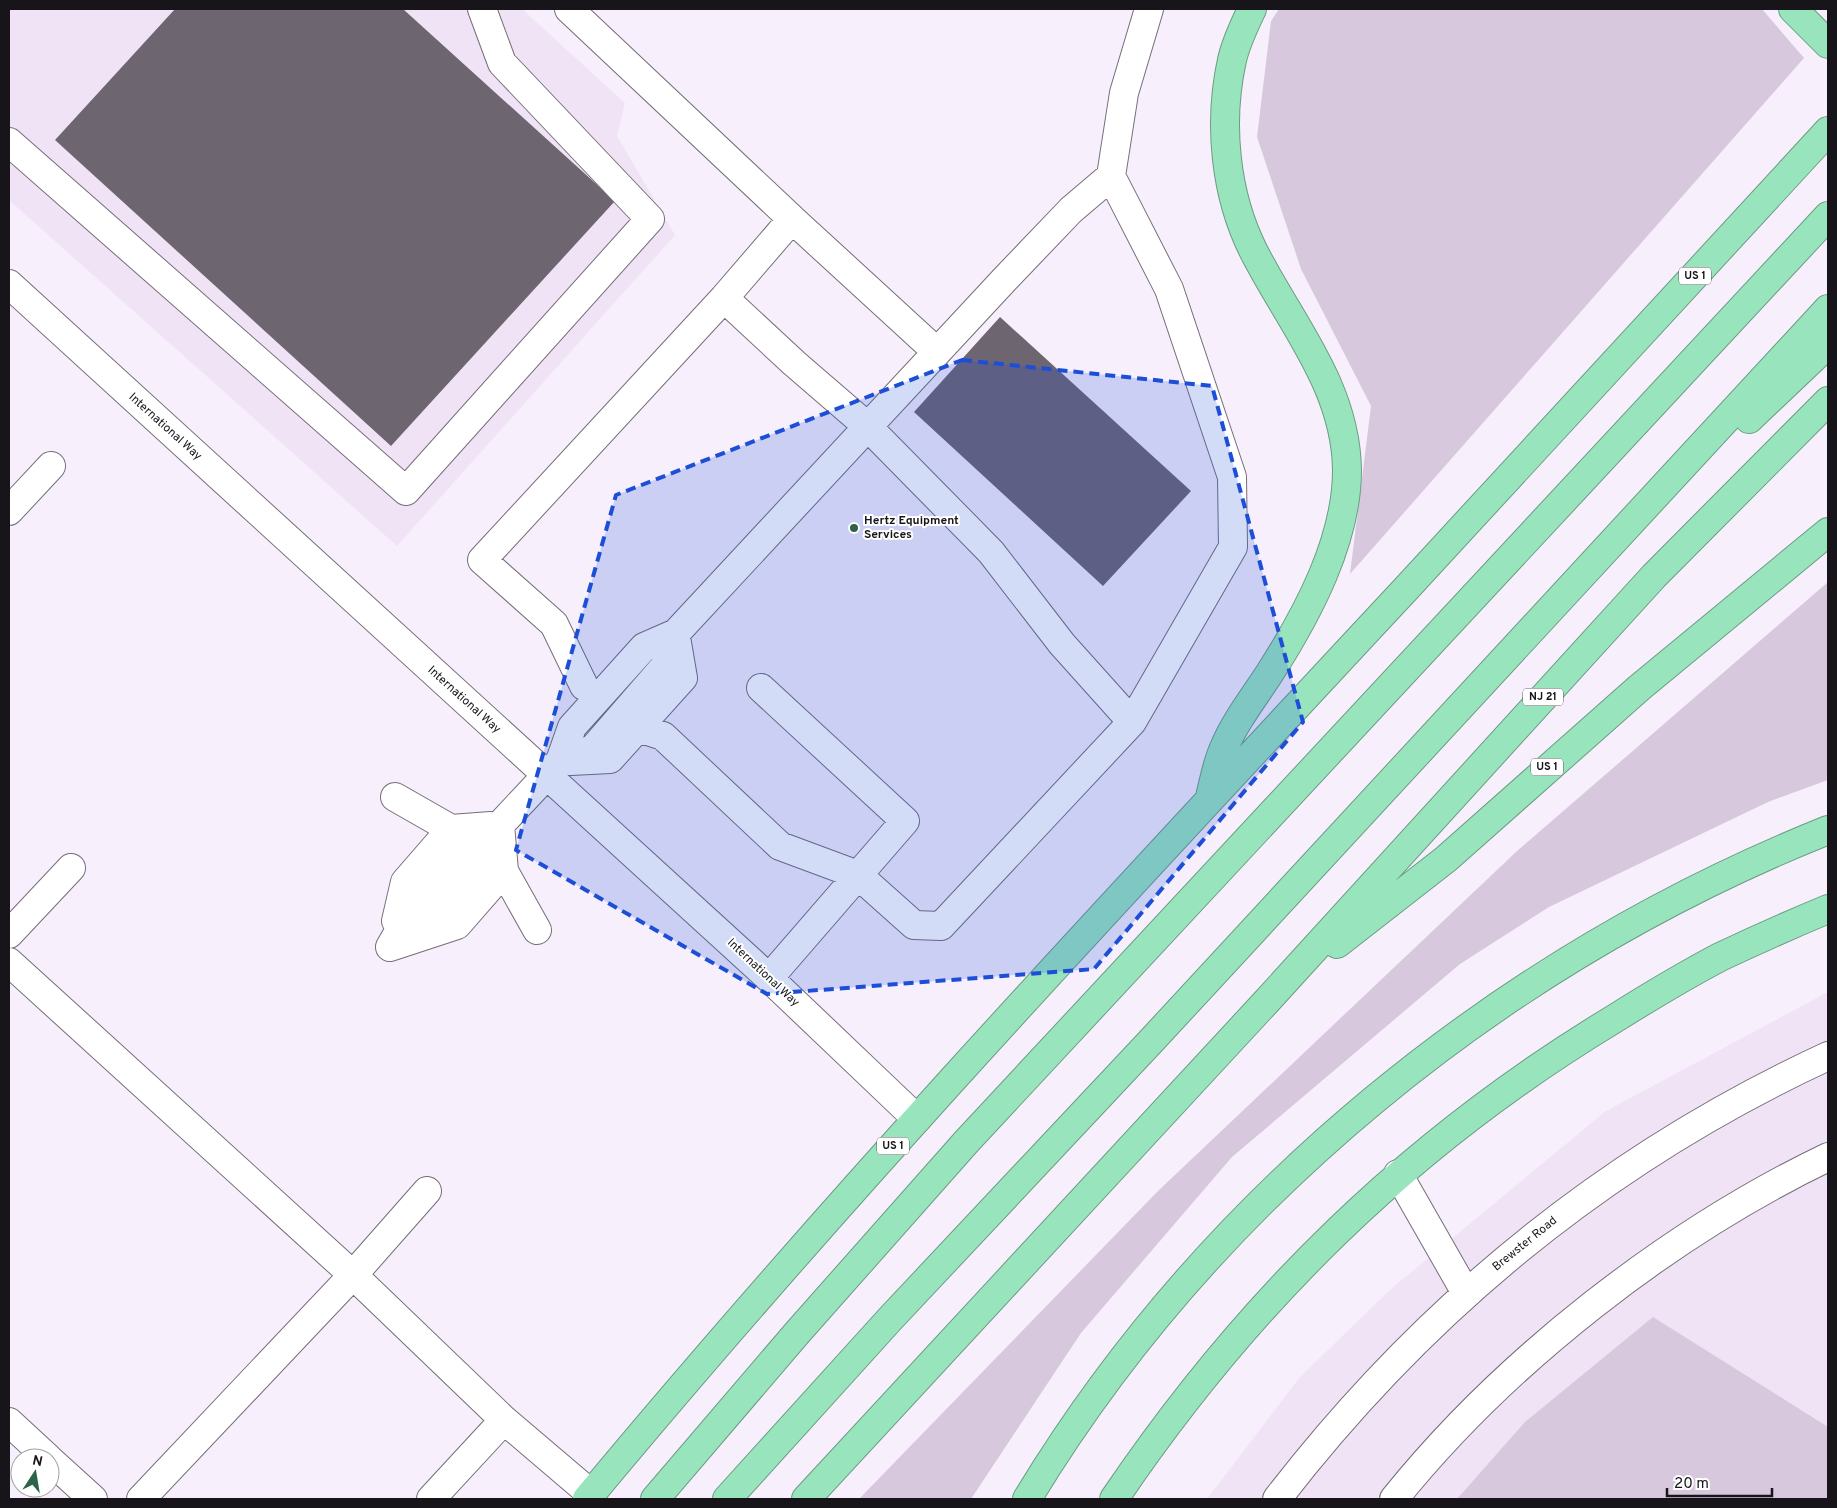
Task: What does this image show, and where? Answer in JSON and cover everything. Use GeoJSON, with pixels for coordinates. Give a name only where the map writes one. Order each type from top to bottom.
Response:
{"type":"FeatureCollection","features":[{"type":"Feature","properties":{"kind":"highway"},"geometry":{"type":"LineString","coordinates":[[1209,801],[1224,748],[1289,640],[1317,585],[1342,512],[1346,477],[1342,428],[1331,391],[1314,356],[1254,253],[1240,218],[1230,180],[1226,141],[1228,79],[1239,37],[1252,9]]}},
{"type":"Feature","properties":{"kind":"highway"},"geometry":{"type":"LineString","coordinates":[[1793,9],[1828,44]]}},
{"type":"Feature","properties":{"kind":"highway","name":"US 1"},"geometry":{"type":"LineString","coordinates":[[588,1497],[747,1310],[917,1119],[1209,801],[1610,370],[1828,131]]}},
{"type":"Feature","properties":{"kind":"highway"},"geometry":{"type":"LineString","coordinates":[[655,1499],[751,1385],[967,1141],[1828,216]]}},
{"type":"Feature","properties":{"kind":"highway"},"geometry":{"type":"LineString","coordinates":[[727,1499],[890,1319],[1160,1031],[1828,310]]}},
{"type":"Feature","properties":{"kind":"highway"},"geometry":{"type":"LineString","coordinates":[[1546,614],[1828,344]]}},
{"type":"Feature","properties":{"kind":"highway","name":"NJ 21"},"geometry":{"type":"LineString","coordinates":[[1266,1002],[1654,576],[1828,401]]}},
{"type":"Feature","properties":{"kind":"highway","name":"US 1"},"geometry":{"type":"LineString","coordinates":[[806,1499],[1266,1002],[1396,896],[1446,859],[1639,688],[1828,532]]}},
{"type":"Feature","properties":{"kind":"highway"},"geometry":{"type":"LineString","coordinates":[[1027,1499],[1065,1440],[1103,1388],[1182,1289],[1271,1194],[1365,1107],[1414,1066],[1466,1028],[1574,957],[1685,895],[1828,830]]}},
{"type":"Feature","properties":{"kind":"highway"},"geometry":{"type":"LineString","coordinates":[[1114,1499],[1183,1402],[1222,1354],[1309,1258],[1398,1174],[1499,1093],[1553,1056],[1664,988],[1719,958],[1828,909]]}},
{"type":"Feature","properties":{"kind":"street"},"geometry":{"type":"LineString","coordinates":[[9,142],[406,491],[650,219],[502,63],[482,9]]}},
{"type":"Feature","properties":{"kind":"street"},"geometry":{"type":"LineString","coordinates":[[569,9],[792,219],[937,352]]}},
{"type":"Feature","properties":{"kind":"street"},"geometry":{"type":"LineString","coordinates":[[638,728],[663,736],[780,846],[858,875],[914,925],[941,926],[1132,722],[1233,547],[1232,477],[1169,288],[1111,176],[1124,93],[1149,9]]}},
{"type":"Feature","properties":{"kind":"street"},"geometry":{"type":"LineString","coordinates":[[390,947],[421,893],[467,842],[500,825],[553,768],[572,727],[644,647],[676,633],[867,426],[1071,210],[1111,176]]}},
{"type":"Feature","properties":{"kind":"street"},"geometry":{"type":"LineString","coordinates":[[584,686],[554,624],[482,560],[724,298],[792,219]]}},
{"type":"Feature","properties":{"kind":"street","name":"International Way"},"geometry":{"type":"LineString","coordinates":[[9,284],[553,768],[917,1119]]}},
{"type":"Feature","properties":{"kind":"street"},"geometry":{"type":"LineString","coordinates":[[724,298],[794,364],[867,426],[991,552],[1062,644],[1132,722]]}},
{"type":"Feature","properties":{"kind":"street"},"geometry":{"type":"LineString","coordinates":[[9,511],[51,466]]}},
{"type":"Feature","properties":{"kind":"street"},"geometry":{"type":"LineString","coordinates":[[553,768],[558,716],[631,634],[676,633]]}},
{"type":"Feature","properties":{"kind":"street"},"geometry":{"type":"LineString","coordinates":[[553,768],[610,759],[683,678],[676,633]]}},
{"type":"Feature","properties":{"kind":"street"},"geometry":{"type":"LineString","coordinates":[[761,688],[905,821],[769,978]]}},
{"type":"Feature","properties":{"kind":"street"},"geometry":{"type":"LineString","coordinates":[[395,797],[451,830],[500,825]]}},
{"type":"Feature","properties":{"kind":"street"},"geometry":{"type":"LineString","coordinates":[[500,825],[504,871],[537,930]]}},
{"type":"Feature","properties":{"kind":"street"},"geometry":{"type":"LineString","coordinates":[[390,947],[405,882],[451,830]]}},
{"type":"Feature","properties":{"kind":"street"},"geometry":{"type":"LineString","coordinates":[[9,934],[71,868]]}},
{"type":"Feature","properties":{"kind":"street"},"geometry":{"type":"LineString","coordinates":[[390,947],[457,925],[504,871]]}},
{"type":"Feature","properties":{"kind":"street"},"geometry":{"type":"LineString","coordinates":[[9,962],[353,1275],[504,1420],[588,1497]]}},
{"type":"Feature","properties":{"kind":"street","name":"Brewster Road"},"geometry":{"type":"LineString","coordinates":[[1277,1499],[1359,1399],[1426,1329],[1544,1228],[1650,1152],[1736,1101],[1828,1056]]}},
{"type":"Feature","properties":{"kind":"street"},"geometry":{"type":"LineString","coordinates":[[1394,1499],[1491,1395],[1594,1306],[1699,1230],[1780,1182],[1828,1158]]}},
{"type":"Feature","properties":{"kind":"street"},"geometry":{"type":"LineString","coordinates":[[1398,1174],[1466,1293]]}},
{"type":"Feature","properties":{"kind":"street"},"geometry":{"type":"LineString","coordinates":[[141,1499],[353,1275],[427,1191]]}},
{"type":"Feature","properties":{"kind":"street"},"geometry":{"type":"LineString","coordinates":[[431,1499],[504,1420]]}},
{"type":"Feature","properties":{"kind":"street"},"geometry":{"type":"LineString","coordinates":[[9,1422],[37,1448]]}},
{"type":"Feature","properties":{"kind":"street"},"geometry":{"type":"LineString","coordinates":[[60,1469],[93,1499]]}},
{"type":"Feature","properties":{"kind":"highlighted area"},"geometry":{"type":"Polygon","coordinates":[[[962,360],[1212,386],[1303,722],[1094,969],[767,994],[516,850],[616,495],[962,360]]]}},
{"type":"Feature","properties":{"kind":"shaded area"},"geometry":{"type":"Polygon","coordinates":[[[9,9],[522,9],[625,103],[617,136],[675,235],[397,546],[9,200],[9,9]]]}},
{"type":"Feature","properties":{"kind":"shaded area"},"geometry":{"type":"Polygon","coordinates":[[[1279,9],[1762,9],[1804,58],[1350,574],[1371,406],[1301,269],[1257,137],[1271,21],[1279,9]]]}},
{"type":"Feature","properties":{"kind":"shaded area"},"geometry":{"type":"Polygon","coordinates":[[[1828,582],[1828,780],[1768,802],[1549,907],[1460,964],[1232,1157],[1081,1333],[971,1499],[859,1499],[1158,1191],[1516,852],[1828,582]]]}},
{"type":"Feature","properties":{"kind":"shaded area"},"geometry":{"type":"Polygon","coordinates":[[[1828,992],[1828,1499],[1207,1499],[1300,1377],[1392,1288],[1606,1111],[1828,992]]]}},
{"type":"Feature","properties":{"kind":"shaded area"},"geometry":{"type":"Polygon","coordinates":[[[1653,1317],[1828,1427],[1828,1499],[1457,1499],[1525,1422],[1653,1317]]]}},
{"type":"Feature","properties":{"kind":"building"},"geometry":{"type":"Polygon","coordinates":[[[175,9],[403,9],[615,201],[391,446],[55,140],[175,9]]]}},
{"type":"Feature","properties":{"kind":"building"},"geometry":{"type":"Polygon","coordinates":[[[1000,317],[1191,491],[1103,586],[914,412],[1000,317]]]}},
{"type":"Feature","properties":{"kind":"place","name":"Hertz Equipment Services"},"geometry":{"type":"Point","coordinates":[854,528]}}]}
